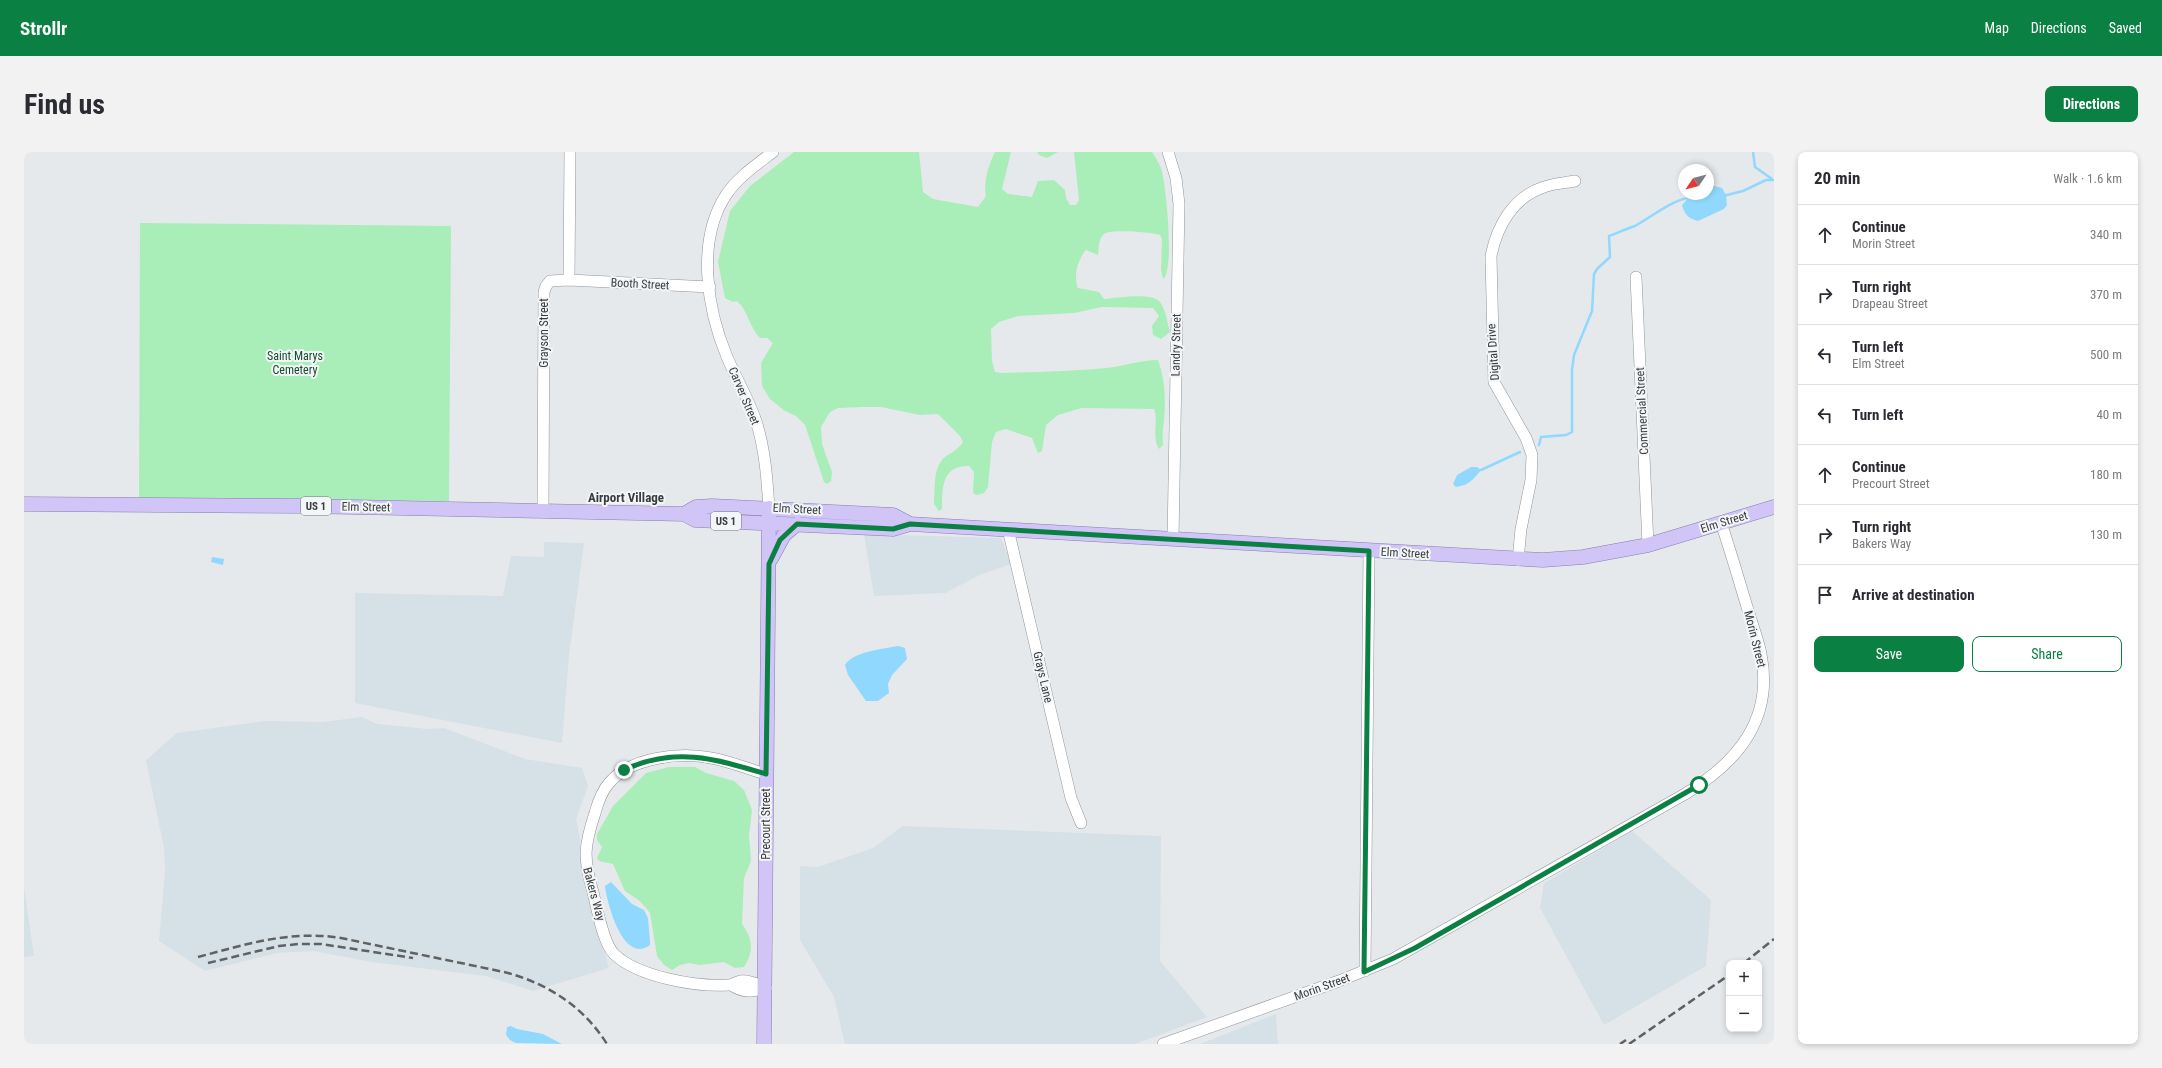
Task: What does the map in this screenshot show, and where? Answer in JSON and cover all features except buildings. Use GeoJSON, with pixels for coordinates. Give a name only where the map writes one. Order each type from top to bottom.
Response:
{"type":"FeatureCollection","features":[{"type":"Feature","properties":{"kind":"main road","name":"Elm Street"},"geometry":{"type":"LineString","coordinates":[[24,504],[684,514],[694,520],[769,522],[893,529],[910,524],[1518,560],[1583,557],[1648,545],[1774,507]]}},
{"type":"Feature","properties":{"kind":"main road","name":"Elm Street"},"geometry":{"type":"LineString","coordinates":[[684,514],[696,507],[769,508],[893,515],[910,524]]}},
{"type":"Feature","properties":{"kind":"main road","name":"Precourt Street"},"geometry":{"type":"LineString","coordinates":[[764,1044],[766,988],[766,774],[769,508]]}},
{"type":"Feature","properties":{"kind":"main road"},"geometry":{"type":"LineString","coordinates":[[769,564],[780,540],[797,524]]}},
{"type":"Feature","properties":{"kind":"street"},"geometry":{"type":"LineString","coordinates":[[569,280],[570,152]]}},
{"type":"Feature","properties":{"kind":"street"},"geometry":{"type":"LineString","coordinates":[[710,287],[709,243],[718,211],[727,194],[739,179],[773,152]]}},
{"type":"Feature","properties":{"kind":"street","name":"Landry Street"},"geometry":{"type":"LineString","coordinates":[[1168,152],[1176,178],[1179,204],[1173,539]]}},
{"type":"Feature","properties":{"kind":"street","name":"Digital Drive"},"geometry":{"type":"LineString","coordinates":[[1518,560],[1522,523],[1532,480],[1532,460],[1526,438],[1494,382],[1490,256],[1494,240],[1503,221],[1521,201],[1543,187],[1575,181]]}},
{"type":"Feature","properties":{"kind":"street","name":"Commercial Street"},"geometry":{"type":"LineString","coordinates":[[1636,277],[1648,545]]}},
{"type":"Feature","properties":{"kind":"street","name":"Booth Street"},"geometry":{"type":"LineString","coordinates":[[569,280],[710,287]]}},
{"type":"Feature","properties":{"kind":"street","name":"Grayson Street"},"geometry":{"type":"LineString","coordinates":[[543,511],[544,292],[546,286],[550,282],[569,280]]}},
{"type":"Feature","properties":{"kind":"street","name":"Carver Street"},"geometry":{"type":"LineString","coordinates":[[710,287],[719,334],[727,356],[753,411],[760,433],[766,467],[769,508]]}},
{"type":"Feature","properties":{"kind":"street","name":"Morin Street"},"geometry":{"type":"LineString","coordinates":[[1163,1044],[1364,972],[1415,948],[1690,791],[1722,768],[1740,748],[1759,716],[1763,700],[1764,675],[1761,653],[1721,523]]}},
{"type":"Feature","properties":{"kind":"street","name":"Grays Lane"},"geometry":{"type":"LineString","coordinates":[[1008,530],[1071,798],[1081,823]]}},
{"type":"Feature","properties":{"kind":"street"},"geometry":{"type":"LineString","coordinates":[[1364,972],[1369,551]]}},
{"type":"Feature","properties":{"kind":"street","name":"Bakers Way"},"geometry":{"type":"LineString","coordinates":[[766,774],[711,758],[697,756],[656,760],[632,766],[624,770],[608,784],[597,806],[586,842],[587,873],[606,940],[613,954],[630,965],[666,978],[701,984],[730,985],[739,990],[753,992],[766,988]]}},
{"type":"Feature","properties":{"kind":"shaded area"},"geometry":{"type":"Polygon","coordinates":[[[864,534],[1001,538],[1011,564],[982,574],[945,593],[874,596],[864,534]]]}},
{"type":"Feature","properties":{"kind":"shaded area"},"geometry":{"type":"Polygon","coordinates":[[[544,542],[584,543],[569,655],[562,743],[355,703],[355,593],[503,596],[511,556],[544,557],[544,542]]]}},
{"type":"Feature","properties":{"kind":"shaded area"},"geometry":{"type":"Polygon","coordinates":[[[362,717],[377,724],[428,729],[444,728],[525,759],[582,768],[588,786],[576,819],[580,838],[580,856],[609,968],[533,991],[486,976],[371,962],[314,951],[277,953],[205,971],[159,941],[165,871],[164,848],[146,760],[177,733],[265,721],[323,722],[362,717]]]}},
{"type":"Feature","properties":{"kind":"shaded area"},"geometry":{"type":"Polygon","coordinates":[[[903,826],[1161,836],[1160,961],[1207,1017],[1135,1044],[845,1044],[834,997],[800,940],[800,866],[818,867],[873,848],[903,826]]]}},
{"type":"Feature","properties":{"kind":"shaded area"},"geometry":{"type":"Polygon","coordinates":[[[1632,831],[1711,900],[1706,966],[1604,1025],[1540,908],[1544,883],[1632,831]]]}},
{"type":"Feature","properties":{"kind":"shaded area"},"geometry":{"type":"Polygon","coordinates":[[[24,887],[34,956],[24,957],[24,887]]]}},
{"type":"Feature","properties":{"kind":"shaded area"},"geometry":{"type":"Polygon","coordinates":[[[1276,1014],[1278,1044],[1200,1044],[1276,1014]]]}},
{"type":"Feature","properties":{"kind":"green space"},"geometry":{"type":"Polygon","coordinates":[[[794,152],[919,152],[923,192],[933,199],[978,207],[986,196],[985,185],[987,173],[995,152],[1011,152],[1002,189],[1008,194],[1032,197],[1038,181],[1054,180],[1065,190],[1066,198],[1070,205],[1076,205],[1079,200],[1074,152],[1152,152],[1161,168],[1165,191],[1169,244],[1167,273],[1163,279],[1161,269],[1162,239],[1160,235],[1122,231],[1108,232],[1102,236],[1098,255],[1086,250],[1077,268],[1076,278],[1078,288],[1099,292],[1104,299],[1142,296],[1156,299],[1160,302],[1164,309],[1170,332],[1161,339],[1153,335],[1152,326],[1159,316],[1153,308],[1102,307],[1074,313],[1018,316],[999,322],[991,329],[992,361],[995,372],[1003,373],[1107,368],[1158,360],[1162,375],[1165,405],[1163,445],[1159,449],[1155,434],[1156,419],[1154,409],[1082,408],[1058,415],[1046,425],[1042,451],[1038,453],[1032,438],[1006,429],[996,432],[992,442],[988,487],[984,493],[977,495],[973,493],[974,472],[969,466],[953,469],[945,479],[942,493],[942,509],[939,511],[934,504],[937,470],[944,458],[957,449],[963,442],[960,436],[938,414],[920,415],[881,407],[838,408],[830,412],[821,427],[822,444],[832,472],[831,481],[827,484],[824,482],[805,425],[796,416],[785,411],[770,399],[762,386],[761,363],[773,343],[767,338],[760,338],[741,305],[737,301],[733,302],[725,298],[718,262],[730,211],[750,186],[794,152]]]}},
{"type":"Feature","properties":{"kind":"green space"},"geometry":{"type":"Polygon","coordinates":[[[1037,152],[1058,152],[1047,158],[1039,155],[1037,152]]]}},
{"type":"Feature","properties":{"kind":"green space","name":"Saint Marys Cemetery"},"geometry":{"type":"Polygon","coordinates":[[[140,223],[451,226],[449,501],[139,499],[140,223]]]}},
{"type":"Feature","properties":{"kind":"green space"},"geometry":{"type":"Polygon","coordinates":[[[669,767],[695,767],[706,773],[734,781],[744,790],[752,810],[749,835],[751,861],[744,878],[742,924],[750,940],[751,951],[744,967],[735,968],[724,962],[699,965],[689,963],[680,965],[672,970],[664,965],[657,956],[650,913],[640,901],[625,891],[613,864],[599,861],[597,858],[602,847],[597,840],[597,834],[613,806],[646,773],[669,767]]]}},
{"type":"Feature","properties":{"kind":"water"},"geometry":{"type":"Polygon","coordinates":[[[1714,186],[1722,188],[1726,195],[1727,205],[1724,209],[1698,221],[1692,219],[1684,211],[1682,205],[1687,200],[1714,200],[1714,186]]]}},
{"type":"Feature","properties":{"kind":"water"},"geometry":{"type":"Polygon","coordinates":[[[1471,467],[1477,467],[1481,470],[1470,482],[1456,487],[1453,484],[1457,475],[1471,467]]]}},
{"type":"Feature","properties":{"kind":"water"},"geometry":{"type":"Polygon","coordinates":[[[212,557],[224,559],[223,565],[211,562],[212,557]]]}},
{"type":"Feature","properties":{"kind":"water"},"geometry":{"type":"Polygon","coordinates":[[[898,646],[905,648],[907,659],[892,675],[888,684],[889,693],[878,701],[866,701],[848,675],[845,665],[849,660],[862,654],[898,646]]]}},
{"type":"Feature","properties":{"kind":"water"},"geometry":{"type":"Polygon","coordinates":[[[611,882],[632,904],[644,910],[648,918],[650,945],[640,949],[632,947],[624,940],[613,917],[606,894],[605,886],[611,882]]]}},
{"type":"Feature","properties":{"kind":"water"},"geometry":{"type":"Polygon","coordinates":[[[511,1026],[517,1029],[543,1034],[562,1044],[516,1043],[510,1040],[506,1035],[507,1027],[511,1026]]]}},
{"type":"Feature","properties":{"kind":"waterway"},"geometry":{"type":"LineString","coordinates":[[1753,152],[1755,167],[1772,179]]}},
{"type":"Feature","properties":{"kind":"waterway"},"geometry":{"type":"LineString","coordinates":[[1723,196],[1743,191],[1766,180],[1773,180]]}},
{"type":"Feature","properties":{"kind":"waterway"},"geometry":{"type":"LineString","coordinates":[[1539,445],[1541,437],[1566,435],[1572,432],[1572,370],[1574,355],[1592,311],[1594,274],[1597,269],[1610,257],[1609,236],[1635,226],[1671,204],[1681,200]]}},
{"type":"Feature","properties":{"kind":"waterway"},"geometry":{"type":"LineString","coordinates":[[1481,470],[1520,452]]}},
{"type":"Feature","properties":{"kind":"railway"},"geometry":{"type":"LineString","coordinates":[[198,957],[251,943],[286,937],[322,936],[341,938],[504,972],[535,983],[563,998],[587,1018],[607,1044]]}},
{"type":"Feature","properties":{"kind":"railway"},"geometry":{"type":"LineString","coordinates":[[1748,960],[1774,939]]}},
{"type":"Feature","properties":{"kind":"railway"},"geometry":{"type":"LineString","coordinates":[[208,963],[279,946],[299,944],[321,944],[413,958]]}},
{"type":"Feature","properties":{"kind":"railway"},"geometry":{"type":"LineString","coordinates":[[1629,1044],[1726,977]]}},
{"type":"Feature","properties":{"kind":"railway"},"geometry":{"type":"LineString","coordinates":[[1620,1044],[1626,1040]]}},
{"type":"Feature","properties":{"kind":"district","name":"Airport Village"},"geometry":{"type":"Point","coordinates":[626,497]}},
{"type":"Feature","properties":{"kind":"route"},"geometry":{"type":"LineString","coordinates":[[624,770],[632,766],[656,760],[697,756],[711,758],[766,774],[769,564],[780,540],[787,531],[797,524],[893,529],[910,524],[1369,551],[1364,972],[1415,948],[1699,785]]}}]}
